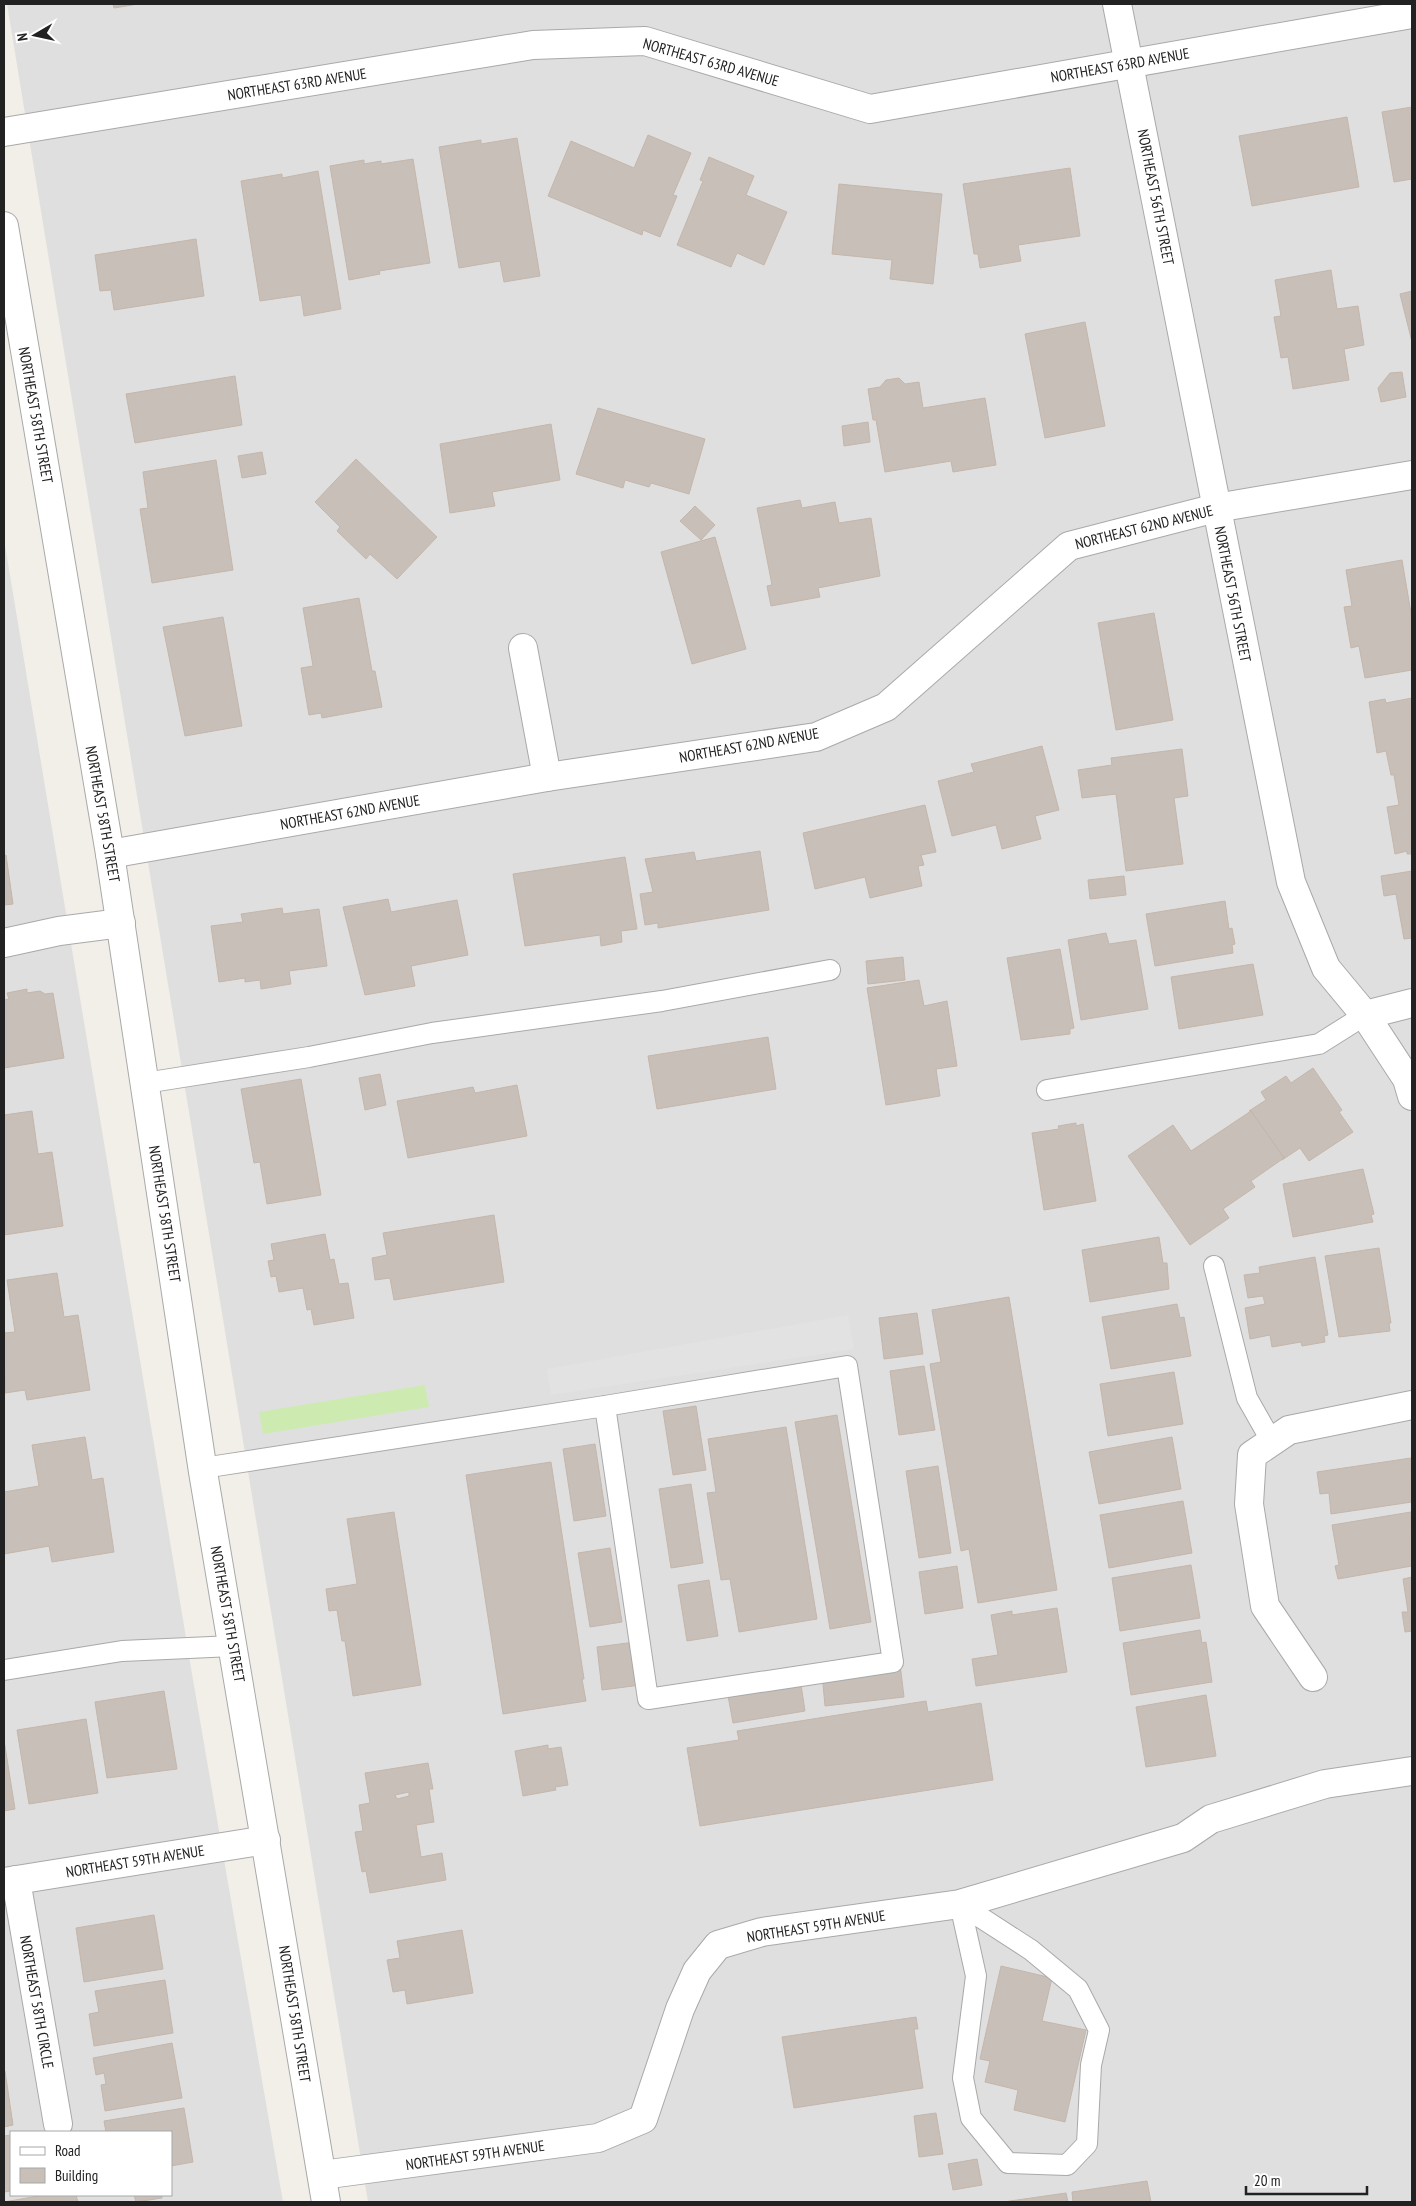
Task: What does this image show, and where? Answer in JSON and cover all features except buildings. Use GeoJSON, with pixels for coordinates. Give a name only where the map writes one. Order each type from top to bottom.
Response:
{"type":"FeatureCollection","features":[{"type":"Feature","properties":{"kind":"street","name":"NORTHEAST 56TH STREET"},"geometry":{"type":"LineString","coordinates":[[1118,4],[1291,882],[1326,968],[1365,1015],[1407,1079],[1412,1096]]}},
{"type":"Feature","properties":{"kind":"street","name":"NORTHEAST 63RD AVENUE"},"geometry":{"type":"LineString","coordinates":[[4,132],[533,45],[645,41],[870,109],[1412,14]]}},
{"type":"Feature","properties":{"kind":"street","name":"NORTHEAST 58TH STREET"},"geometry":{"type":"LineString","coordinates":[[4,226],[110,854],[203,1468],[326,2202]]}},
{"type":"Feature","properties":{"kind":"street","name":"NORTHEAST 62ND AVENUE"},"geometry":{"type":"LineString","coordinates":[[110,854],[546,777],[816,737],[886,707],[1069,546],[1216,508],[1412,475]]}},
{"type":"Feature","properties":{"kind":"street"},"geometry":{"type":"LineString","coordinates":[[523,648],[546,777]]}},
{"type":"Feature","properties":{"kind":"street"},"geometry":{"type":"LineString","coordinates":[[4,943],[59,931],[121,923]]}},
{"type":"Feature","properties":{"kind":"street"},"geometry":{"type":"LineString","coordinates":[[1365,1015],[1412,1003]]}},
{"type":"Feature","properties":{"kind":"street"},"geometry":{"type":"LineString","coordinates":[[1313,1677],[1265,1606],[1249,1504],[1262,1448],[1289,1430],[1412,1405]]}},
{"type":"Feature","properties":{"kind":"street","name":"NORTHEAST 59TH AVENUE"},"geometry":{"type":"LineString","coordinates":[[322,2175],[598,2138],[643,2119],[680,2009],[697,1971],[718,1945],[762,1932],[960,1904],[1183,1838],[1210,1819],[1325,1784],[1412,1771]]}},
{"type":"Feature","properties":{"kind":"street","name":"NORTHEAST 59TH AVENUE"},"geometry":{"type":"LineString","coordinates":[[10,1881],[266,1840]]}},
{"type":"Feature","properties":{"kind":"street","name":"NORTHEAST 58TH CIRCLE"},"geometry":{"type":"LineString","coordinates":[[10,1881],[58,2124]]}},
{"type":"Feature","properties":{"kind":"lane"},"geometry":{"type":"LineString","coordinates":[[145,1083],[309,1057],[432,1033],[662,1001],[830,970]]}},
{"type":"Feature","properties":{"kind":"lane"},"geometry":{"type":"LineString","coordinates":[[1047,1090],[1319,1044],[1365,1015]]}},
{"type":"Feature","properties":{"kind":"lane"},"geometry":{"type":"LineString","coordinates":[[1214,1266],[1247,1398],[1262,1448]]}},
{"type":"Feature","properties":{"kind":"lane"},"geometry":{"type":"LineString","coordinates":[[203,1468],[605,1406],[847,1366],[894,1662],[648,1699],[605,1406]]}},
{"type":"Feature","properties":{"kind":"lane"},"geometry":{"type":"LineString","coordinates":[[4,1670],[122,1651],[233,1646]]}},
{"type":"Feature","properties":{"kind":"lane"},"geometry":{"type":"LineString","coordinates":[[960,1904],[1031,1950],[1078,1989],[1099,2030],[1091,2064],[1087,2144],[1067,2166],[1008,2163],[971,2118],[963,2078],[976,1976],[960,1904]]}},
{"type":"Feature","properties":{"kind":"shaded area"},"geometry":{"type":"Polygon","coordinates":[[[7,4],[1412,4],[1412,2202],[368,2202],[7,4]]]}},
{"type":"Feature","properties":{"kind":"shaded area"},"geometry":{"type":"Polygon","coordinates":[[[4,539],[191,1668],[283,2202],[4,2202],[4,539]]]}},
{"type":"Feature","properties":{"kind":"shaded area"},"geometry":{"type":"Polygon","coordinates":[[[848,1315],[854,1349],[551,1395],[547,1369],[848,1315]]]}},
{"type":"Feature","properties":{"kind":"green space"},"geometry":{"type":"Polygon","coordinates":[[[425,1385],[429,1407],[263,1434],[259,1412],[425,1385]]]}}]}
